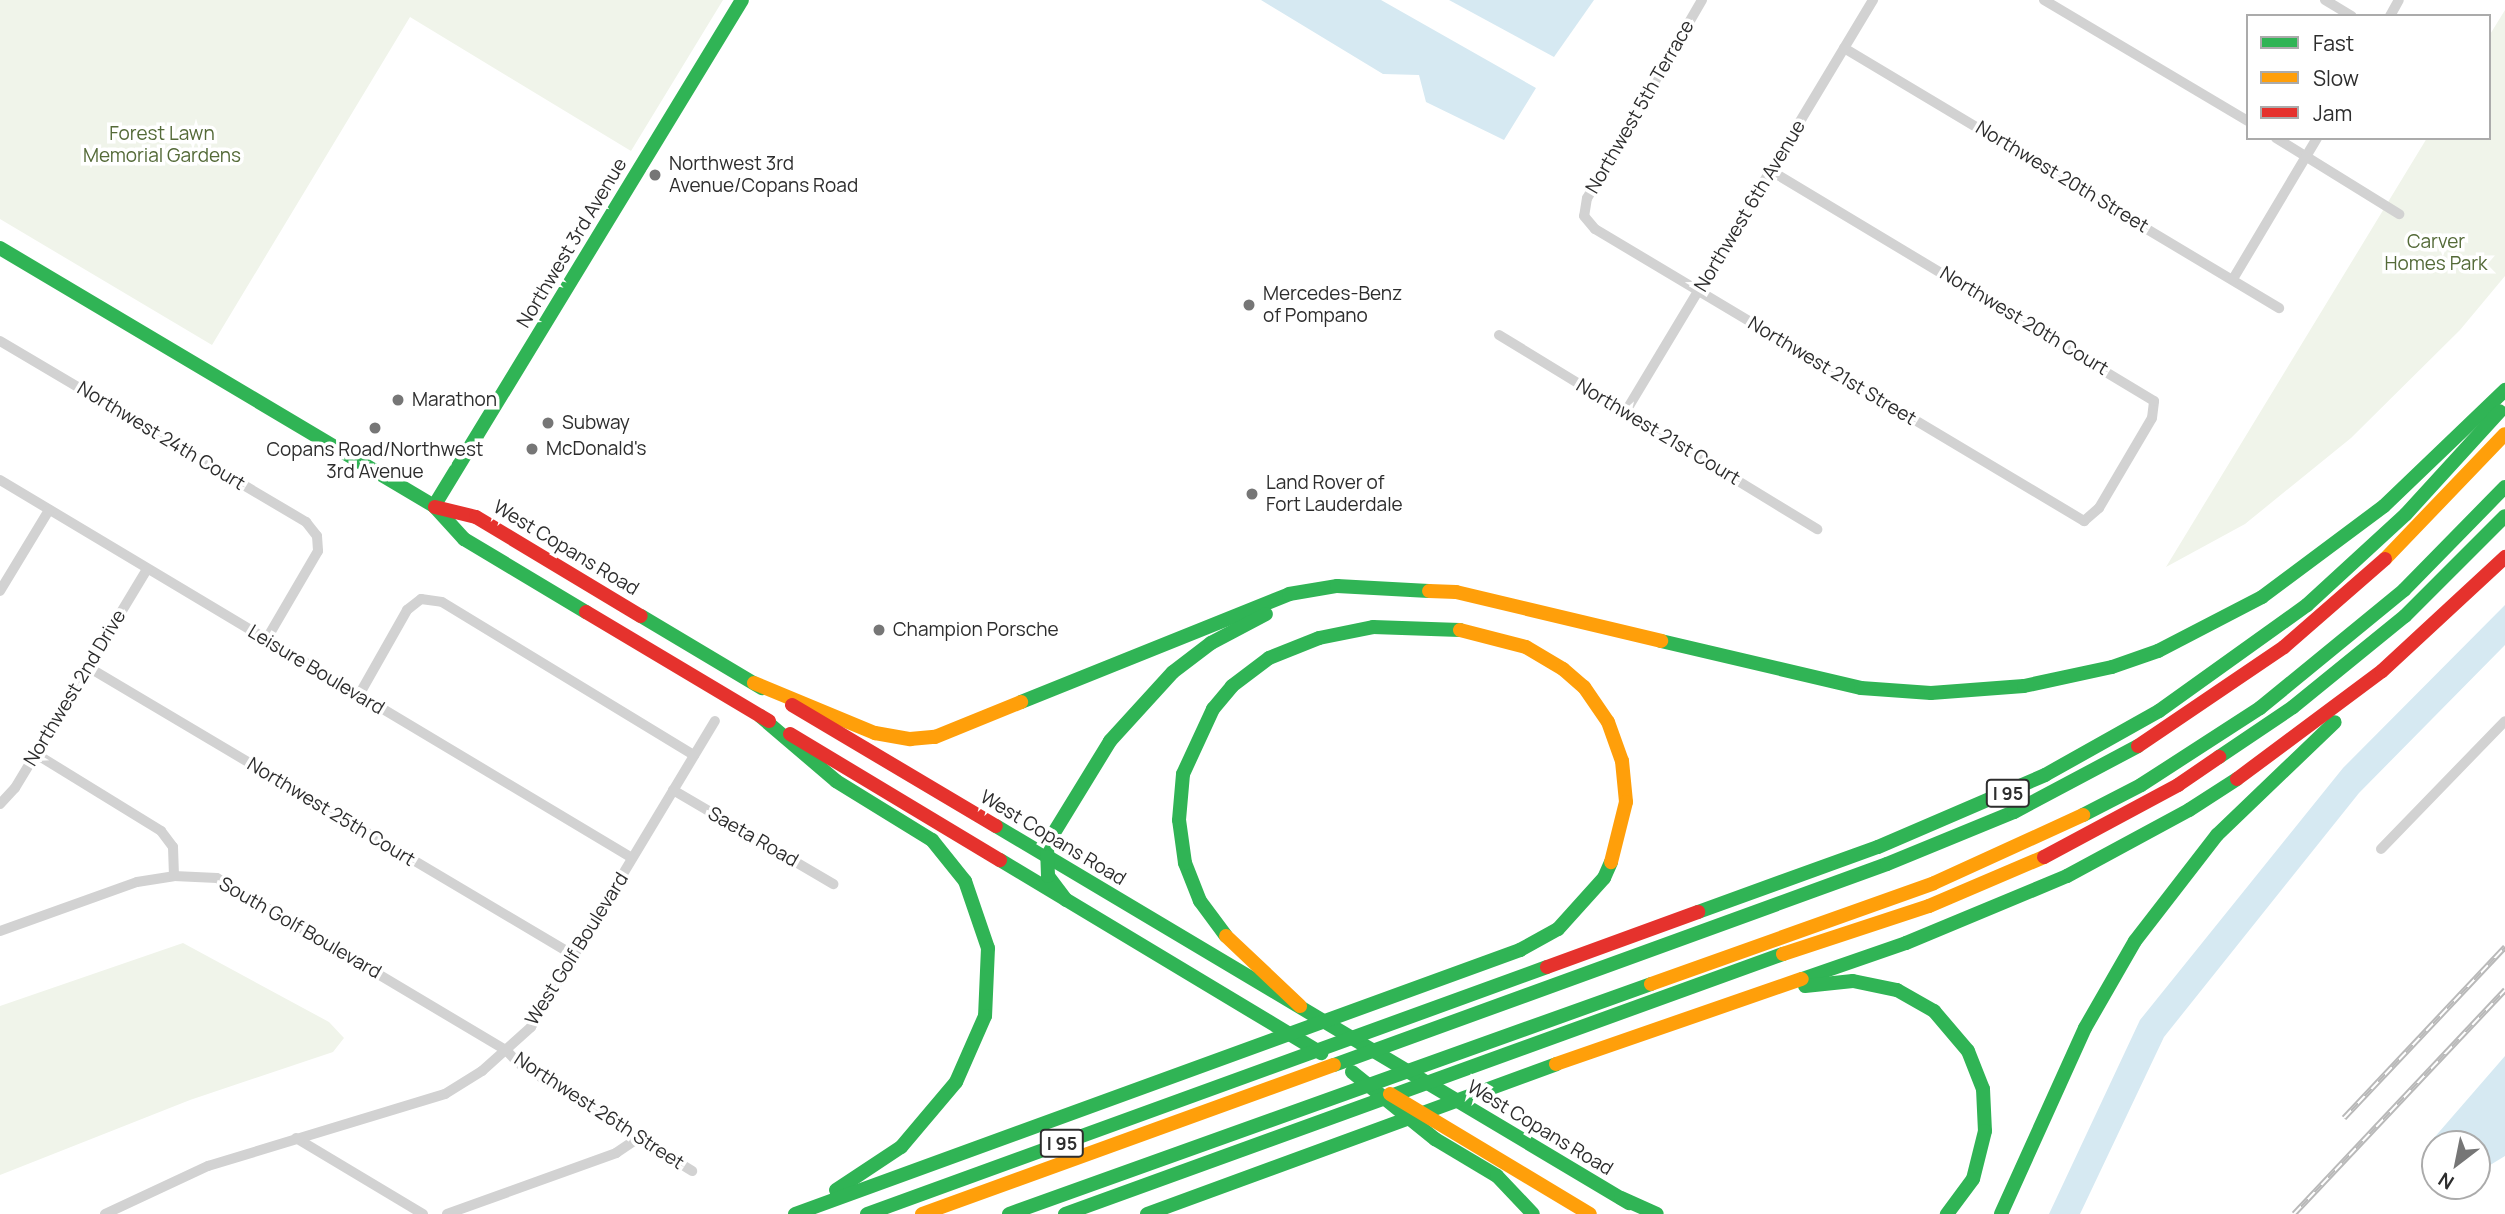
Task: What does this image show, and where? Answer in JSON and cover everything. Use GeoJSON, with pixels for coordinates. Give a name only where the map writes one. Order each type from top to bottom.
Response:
{"type":"FeatureCollection","features":[{"type":"Feature","properties":{"kind":"main road","name":"Northwest 3rd Avenue"},"geometry":{"type":"LineString","coordinates":[[434,506],[742,0]]}},
{"type":"Feature","properties":{"kind":"main road","name":"West Copans Road"},"geometry":{"type":"LineString","coordinates":[[0,248],[434,506],[476,517],[1648,1214]]}},
{"type":"Feature","properties":{"kind":"main road"},"geometry":{"type":"LineString","coordinates":[[754,683],[875,733],[898,738],[935,737],[1289,594],[1329,586],[1385,587],[1479,596],[1861,688],[1955,693],[2047,682],[2158,651],[2262,597],[2384,506],[2505,390]]}},
{"type":"Feature","properties":{"kind":"main road","name":"I 95"},"geometry":{"type":"LineString","coordinates":[[867,1214],[1919,832],[2004,796],[2103,744],[2225,666],[2307,605],[2406,514],[2505,404]]}},
{"type":"Feature","properties":{"kind":"main road"},"geometry":{"type":"LineString","coordinates":[[922,1214],[1930,848],[2094,771],[2211,700],[2328,612],[2438,509],[2505,433]]}},
{"type":"Feature","properties":{"kind":"main road"},"geometry":{"type":"LineString","coordinates":[[1009,1214],[1934,883],[2102,806],[2222,734],[2298,680],[2404,590],[2505,487]]}},
{"type":"Feature","properties":{"kind":"main road","name":"West Copans Road"},"geometry":{"type":"LineString","coordinates":[[434,506],[464,539],[1590,1214]]}},
{"type":"Feature","properties":{"kind":"main road"},"geometry":{"type":"LineString","coordinates":[[1065,1214],[1663,994],[1940,902],[2026,866],[2139,808],[2257,734],[2342,669],[2437,586],[2505,516]]}},
{"type":"Feature","properties":{"kind":"main road"},"geometry":{"type":"LineString","coordinates":[[2001,1214],[2095,1008],[2166,898],[2246,806],[2387,676],[2505,557]]}},
{"type":"Feature","properties":{"kind":"main road"},"geometry":{"type":"LineString","coordinates":[[1066,900],[1048,876],[1044,855],[1110,741],[1173,671],[1211,643],[1273,611],[1319,597],[1385,587]]}},
{"type":"Feature","properties":{"kind":"main road"},"geometry":{"type":"LineString","coordinates":[[1147,1214],[1517,1077],[1973,918],[2127,845],[2286,746],[2436,624]]}},
{"type":"Feature","properties":{"kind":"main road"},"geometry":{"type":"LineString","coordinates":[[795,1214],[1546,937],[1589,900],[1615,855],[1626,789],[1614,734],[1584,687],[1526,647],[1480,633],[1428,626],[1336,634],[1300,644],[1256,666],[1232,686],[1205,722],[1181,790],[1180,835],[1190,877],[1220,930],[1300,1006]]}},
{"type":"Feature","properties":{"kind":"main road"},"geometry":{"type":"LineString","coordinates":[[760,716],[836,781],[913,826],[940,849],[965,881],[978,908],[990,975],[977,1042],[929,1118],[901,1146],[854,1180],[779,1214]]}},
{"type":"Feature","properties":{"kind":"main road"},"geometry":{"type":"LineString","coordinates":[[1763,992],[1845,981],[1882,985],[1923,1003],[1952,1030],[1979,1074],[1986,1118],[1977,1170],[1947,1214]]}},
{"type":"Feature","properties":{"kind":"main road"},"geometry":{"type":"LineString","coordinates":[[1352,1072],[1435,1139],[1497,1176],[1533,1214]]}},
{"type":"Feature","properties":{"kind":"main road"},"geometry":{"type":"LineString","coordinates":[[1181,1214],[1254,1174]]}},
{"type":"Feature","properties":{"kind":"main road"},"geometry":{"type":"LineString","coordinates":[[1621,1198],[1657,1214]]}},
{"type":"Feature","properties":{"kind":"street","name":"Northwest 5th Terrace"},"geometry":{"type":"LineString","coordinates":[[1584,216],[1587,198],[1702,0]]}},
{"type":"Feature","properties":{"kind":"street","name":"Northwest 6th Avenue"},"geometry":{"type":"LineString","coordinates":[[1626,411],[1873,0]]}},
{"type":"Feature","properties":{"kind":"street"},"geometry":{"type":"LineString","coordinates":[[2044,0],[2246,120]]}},
{"type":"Feature","properties":{"kind":"street"},"geometry":{"type":"LineString","coordinates":[[2325,0],[2348,14]]}},
{"type":"Feature","properties":{"kind":"street","name":"Northwest 20th Street"},"geometry":{"type":"LineString","coordinates":[[1844,48],[2279,308]]}},
{"type":"Feature","properties":{"kind":"street"},"geometry":{"type":"LineString","coordinates":[[2279,140],[2399,214]]}},
{"type":"Feature","properties":{"kind":"street"},"geometry":{"type":"LineString","coordinates":[[2233,279],[2316,140]]}},
{"type":"Feature","properties":{"kind":"street","name":"Northwest 20th Court"},"geometry":{"type":"LineString","coordinates":[[1771,171],[2154,401],[2145,430],[2099,508],[2084,521]]}},
{"type":"Feature","properties":{"kind":"street","name":"Northwest 21st Street"},"geometry":{"type":"LineString","coordinates":[[1584,216],[1595,229],[2084,521]]}},
{"type":"Feature","properties":{"kind":"street","name":"Northwest 21st Court"},"geometry":{"type":"LineString","coordinates":[[1499,335],[1817,529]]}},
{"type":"Feature","properties":{"kind":"street","name":"Northwest 24th Court"},"geometry":{"type":"LineString","coordinates":[[0,341],[306,522],[317,536],[318,551],[266,640]]}},
{"type":"Feature","properties":{"kind":"street","name":"Leisure Boulevard"},"geometry":{"type":"LineString","coordinates":[[0,480],[632,858]]}},
{"type":"Feature","properties":{"kind":"street"},"geometry":{"type":"LineString","coordinates":[[0,591],[49,510]]}},
{"type":"Feature","properties":{"kind":"street","name":"Northwest 2nd Drive"},"geometry":{"type":"LineString","coordinates":[[0,804],[36,754],[146,569]]}},
{"type":"Feature","properties":{"kind":"street"},"geometry":{"type":"LineString","coordinates":[[359,695],[407,610],[421,599],[442,602],[694,755]]}},
{"type":"Feature","properties":{"kind":"street","name":"Northwest 25th Court"},"geometry":{"type":"LineString","coordinates":[[88,667],[575,956]]}},
{"type":"Feature","properties":{"kind":"street","name":"West Golf Boulevard"},"geometry":{"type":"LineString","coordinates":[[105,1214],[208,1166],[445,1094],[506,1050],[531,1027],[715,721]]}},
{"type":"Feature","properties":{"kind":"street"},"geometry":{"type":"LineString","coordinates":[[2381,849],[2505,721]]}},
{"type":"Feature","properties":{"kind":"street"},"geometry":{"type":"LineString","coordinates":[[36,754],[161,831],[173,847],[174,876]]}},
{"type":"Feature","properties":{"kind":"street","name":"Saeta Road"},"geometry":{"type":"LineString","coordinates":[[673,790],[833,884]]}},
{"type":"Feature","properties":{"kind":"street","name":"South Golf Boulevard"},"geometry":{"type":"LineString","coordinates":[[0,931],[136,882],[174,876],[217,878],[506,1050]]}},
{"type":"Feature","properties":{"kind":"street","name":"Northwest 26th Street"},"geometry":{"type":"LineString","coordinates":[[506,1050],[518,1063],[692,1171]]}},
{"type":"Feature","properties":{"kind":"street"},"geometry":{"type":"LineString","coordinates":[[296,1138],[423,1214]]}},
{"type":"Feature","properties":{"kind":"street"},"geometry":{"type":"LineString","coordinates":[[447,1214],[616,1153],[638,1139]]}},
{"type":"Feature","properties":{"kind":"green space","name":"Forest Lawn Memorial Gardens"},"geometry":{"type":"Polygon","coordinates":[[[0,0],[723,0],[631,151],[410,17],[212,345],[0,219],[0,0]]]}},
{"type":"Feature","properties":{"kind":"green space","name":"Carver Homes Park"},"geometry":{"type":"Polygon","coordinates":[[[2505,10],[2505,276],[2460,330],[2351,438],[2245,524],[2166,567],[2426,140],[2491,140],[2491,33],[2505,10]]]}},
{"type":"Feature","properties":{"kind":"green space"},"geometry":{"type":"Polygon","coordinates":[[[183,943],[329,1022],[344,1038],[333,1052],[190,1100],[0,1175],[0,1006],[183,943]]]}},
{"type":"Feature","properties":{"kind":"shaded area"},"geometry":{"type":"Polygon","coordinates":[[[1261,0],[1381,0],[1536,88],[1504,140],[1426,102],[1419,75],[1383,74],[1261,0]]]}},
{"type":"Feature","properties":{"kind":"shaded area"},"geometry":{"type":"Polygon","coordinates":[[[1449,0],[1594,0],[1554,57],[1449,0]]]}},
{"type":"Feature","properties":{"kind":"shaded area"},"geometry":{"type":"Polygon","coordinates":[[[2505,605],[2505,645],[2359,793],[2164,1037],[2080,1214],[2049,1214],[2140,1020],[2343,768],[2505,605]]]}},
{"type":"Feature","properties":{"kind":"shaded area"},"geometry":{"type":"Polygon","coordinates":[[[2505,1056],[2505,1156],[2491,1164],[2491,1130],[2441,1130],[2505,1056]]]}},
{"type":"Feature","properties":{"kind":"railway"},"geometry":{"type":"LineString","coordinates":[[2344,1118],[2505,947]]}},
{"type":"Feature","properties":{"kind":"railway"},"geometry":{"type":"LineString","coordinates":[[2294,1214],[2505,990]]}},
{"type":"Feature","properties":{"kind":"traffic: fast"},"geometry":{"type":"LineString","coordinates":[[434,506],[742,0]]}},
{"type":"Feature","properties":{"kind":"traffic: fast"},"geometry":{"type":"LineString","coordinates":[[0,248],[434,506],[464,539],[586,612]]}},
{"type":"Feature","properties":{"kind":"traffic: fast"},"geometry":{"type":"LineString","coordinates":[[1661,641],[1861,688],[1931,693],[2024,686],[2112,667],[2158,651],[2262,597],[2384,506],[2505,390]]}},
{"type":"Feature","properties":{"kind":"traffic: fast"},"geometry":{"type":"LineString","coordinates":[[1698,912],[1878,847],[2045,775],[2159,711],[2307,605],[2406,514],[2500,411]]}},
{"type":"Feature","properties":{"kind":"traffic: fast"},"geometry":{"type":"LineString","coordinates":[[2083,815],[2141,785],[2260,708],[2404,590],[2505,487]]}},
{"type":"Feature","properties":{"kind":"traffic: fast"},"geometry":{"type":"LineString","coordinates":[[2219,757],[2293,707],[2405,616],[2505,516]]}},
{"type":"Feature","properties":{"kind":"traffic: fast"},"geometry":{"type":"LineString","coordinates":[[1021,702],[1289,594],[1337,586],[1429,591]]}},
{"type":"Feature","properties":{"kind":"traffic: fast"},"geometry":{"type":"LineString","coordinates":[[1066,900],[1048,876],[1047,844],[1110,741],[1173,672],[1211,643],[1266,614]]}},
{"type":"Feature","properties":{"kind":"traffic: fast"},"geometry":{"type":"LineString","coordinates":[[641,616],[762,688]]}},
{"type":"Feature","properties":{"kind":"traffic: fast"},"geometry":{"type":"LineString","coordinates":[[1226,936],[1200,901],[1185,863],[1179,820],[1183,774],[1213,709],[1232,686],[1269,658],[1319,638],[1373,627],[1460,630]]}},
{"type":"Feature","properties":{"kind":"traffic: fast"},"geometry":{"type":"LineString","coordinates":[[760,716],[836,781],[932,840],[965,881],[988,948],[985,1016],[956,1082],[901,1147],[836,1190]]}},
{"type":"Feature","properties":{"kind":"traffic: fast"},"geometry":{"type":"LineString","coordinates":[[2001,1214],[2085,1028],[2135,941],[2217,835],[2335,722]]}},
{"type":"Feature","properties":{"kind":"traffic: fast"},"geometry":{"type":"LineString","coordinates":[[1334,1065],[1887,864],[2014,812],[2138,746]]}},
{"type":"Feature","properties":{"kind":"traffic: fast"},"geometry":{"type":"LineString","coordinates":[[1802,979],[1906,943],[2067,876],[2189,810],[2237,779]]}},
{"type":"Feature","properties":{"kind":"traffic: fast"},"geometry":{"type":"LineString","coordinates":[[996,826],[1629,1203]]}},
{"type":"Feature","properties":{"kind":"traffic: fast"},"geometry":{"type":"LineString","coordinates":[[1000,860],[1321,1053]]}},
{"type":"Feature","properties":{"kind":"traffic: fast"},"geometry":{"type":"LineString","coordinates":[[795,1214],[1520,950],[1558,929],[1604,878],[1611,862]]}},
{"type":"Feature","properties":{"kind":"traffic: fast"},"geometry":{"type":"LineString","coordinates":[[1065,1214],[1783,954]]}},
{"type":"Feature","properties":{"kind":"traffic: fast"},"geometry":{"type":"LineString","coordinates":[[867,1214],[1547,967]]}},
{"type":"Feature","properties":{"kind":"traffic: fast"},"geometry":{"type":"LineString","coordinates":[[1805,986],[1853,981],[1897,990],[1934,1011],[1968,1051],[1983,1089],[1985,1131],[1973,1179],[1947,1214]]}},
{"type":"Feature","properties":{"kind":"traffic: fast"},"geometry":{"type":"LineString","coordinates":[[1009,1214],[1651,984]]}},
{"type":"Feature","properties":{"kind":"traffic: fast"},"geometry":{"type":"LineString","coordinates":[[1147,1214],[1556,1064]]}},
{"type":"Feature","properties":{"kind":"traffic: fast"},"geometry":{"type":"LineString","coordinates":[[1352,1072],[1435,1139],[1497,1176],[1533,1214]]}},
{"type":"Feature","properties":{"kind":"traffic: fast"},"geometry":{"type":"LineString","coordinates":[[1621,1198],[1657,1214]]}},
{"type":"Feature","properties":{"kind":"traffic: slow"},"geometry":{"type":"LineString","coordinates":[[2385,559],[2505,434]]}},
{"type":"Feature","properties":{"kind":"traffic: slow"},"geometry":{"type":"LineString","coordinates":[[1429,591],[1456,592],[1661,641]]}},
{"type":"Feature","properties":{"kind":"traffic: slow"},"geometry":{"type":"LineString","coordinates":[[1460,630],[1526,647],[1563,669],[1584,687],[1608,722],[1622,761],[1626,802],[1611,862]]}},
{"type":"Feature","properties":{"kind":"traffic: slow"},"geometry":{"type":"LineString","coordinates":[[754,683],[875,733],[910,739],[935,737],[1021,702]]}},
{"type":"Feature","properties":{"kind":"traffic: slow"},"geometry":{"type":"LineString","coordinates":[[1651,984],[1934,883],[2083,815]]}},
{"type":"Feature","properties":{"kind":"traffic: slow"},"geometry":{"type":"LineString","coordinates":[[1783,954],[1929,906],[2044,857]]}},
{"type":"Feature","properties":{"kind":"traffic: slow"},"geometry":{"type":"LineString","coordinates":[[1226,936],[1300,1006]]}},
{"type":"Feature","properties":{"kind":"traffic: slow"},"geometry":{"type":"LineString","coordinates":[[1556,1064],[1802,979]]}},
{"type":"Feature","properties":{"kind":"traffic: slow"},"geometry":{"type":"LineString","coordinates":[[922,1214],[1334,1065]]}},
{"type":"Feature","properties":{"kind":"traffic: slow"},"geometry":{"type":"LineString","coordinates":[[1390,1094],[1590,1214]]}},
{"type":"Feature","properties":{"kind":"traffic: jam"},"geometry":{"type":"LineString","coordinates":[[435,507],[476,517],[641,616]]}},
{"type":"Feature","properties":{"kind":"traffic: jam"},"geometry":{"type":"LineString","coordinates":[[2237,779],[2382,671],[2505,557]]}},
{"type":"Feature","properties":{"kind":"traffic: jam"},"geometry":{"type":"LineString","coordinates":[[2138,746],[2284,647],[2385,559]]}},
{"type":"Feature","properties":{"kind":"traffic: jam"},"geometry":{"type":"LineString","coordinates":[[586,612],[769,721]]}},
{"type":"Feature","properties":{"kind":"traffic: jam"},"geometry":{"type":"LineString","coordinates":[[792,705],[996,826]]}},
{"type":"Feature","properties":{"kind":"traffic: jam"},"geometry":{"type":"LineString","coordinates":[[790,734],[1000,860]]}},
{"type":"Feature","properties":{"kind":"traffic: jam"},"geometry":{"type":"LineString","coordinates":[[2044,857],[2178,785],[2219,757]]}},
{"type":"Feature","properties":{"kind":"traffic: jam"},"geometry":{"type":"LineString","coordinates":[[1547,967],[1698,912]]}},
{"type":"Feature","properties":{"kind":"place","name":"Northwest 3rd Avenue/Copans Road"},"geometry":{"type":"Point","coordinates":[655,175]}},
{"type":"Feature","properties":{"kind":"place","name":"Mercedes-Benz of Pompano"},"geometry":{"type":"Point","coordinates":[1249,305]}},
{"type":"Feature","properties":{"kind":"place","name":"Marathon"},"geometry":{"type":"Point","coordinates":[398,400]}},
{"type":"Feature","properties":{"kind":"place","name":"Subway"},"geometry":{"type":"Point","coordinates":[548,423]}},
{"type":"Feature","properties":{"kind":"place","name":"Copans Road/Northwest 3rd Avenue"},"geometry":{"type":"Point","coordinates":[375,428]}},
{"type":"Feature","properties":{"kind":"place","name":"McDonald's"},"geometry":{"type":"Point","coordinates":[532,449]}},
{"type":"Feature","properties":{"kind":"place","name":"Land Rover of Fort Lauderdale"},"geometry":{"type":"Point","coordinates":[1252,494]}},
{"type":"Feature","properties":{"kind":"place","name":"Champion Porsche"},"geometry":{"type":"Point","coordinates":[879,630]}}]}
